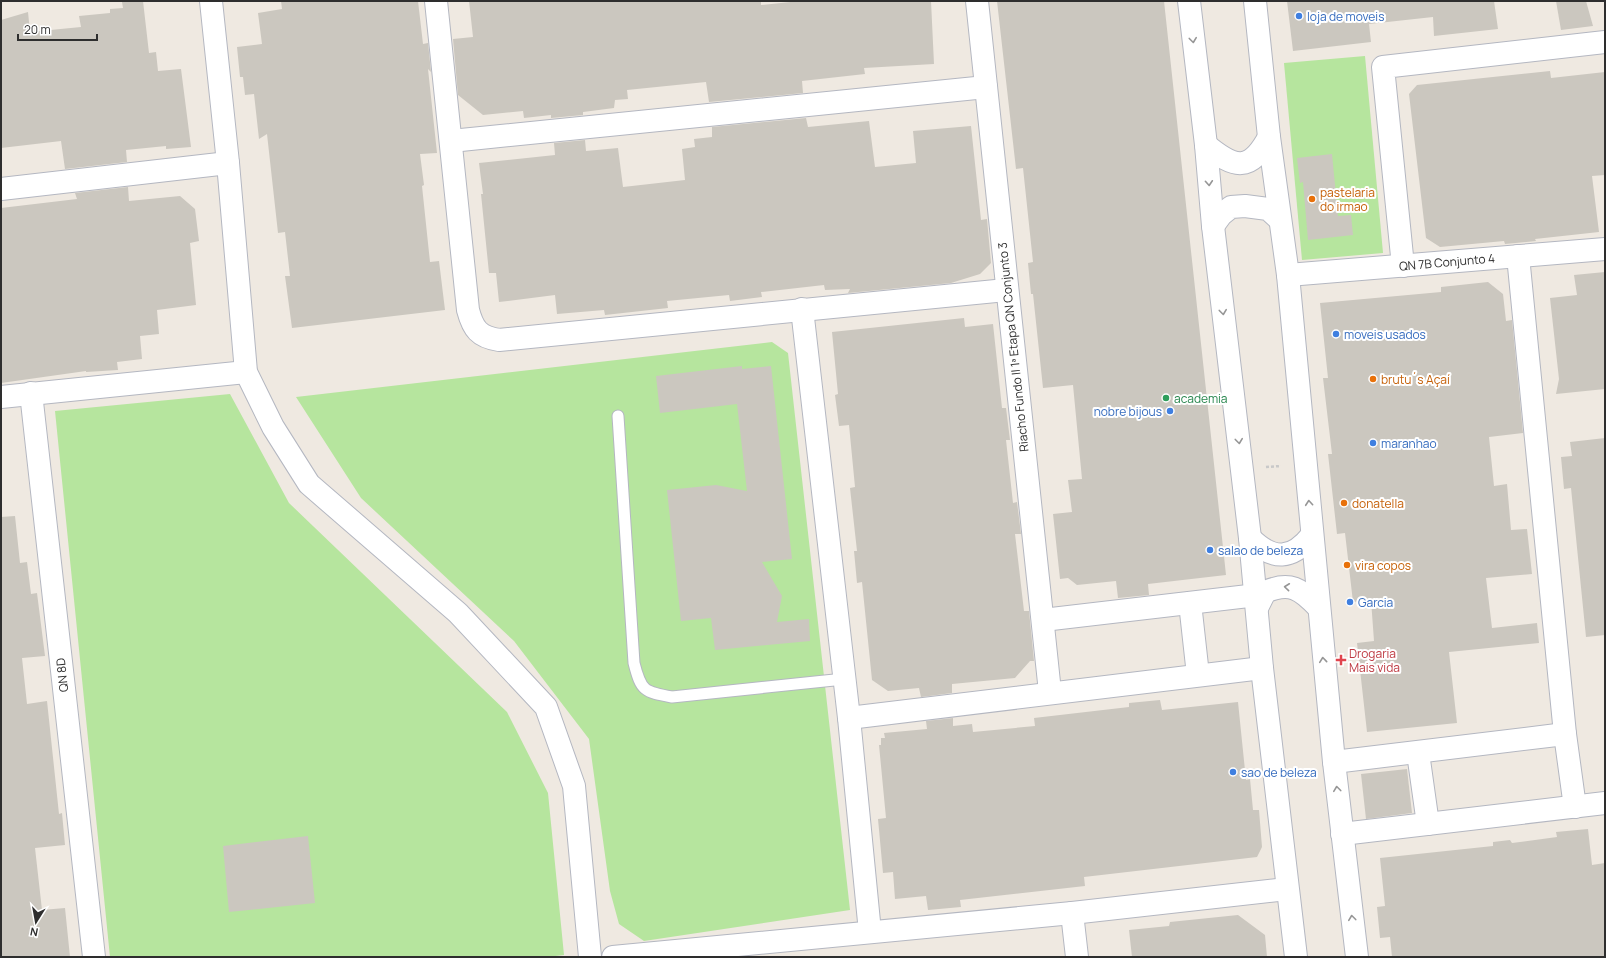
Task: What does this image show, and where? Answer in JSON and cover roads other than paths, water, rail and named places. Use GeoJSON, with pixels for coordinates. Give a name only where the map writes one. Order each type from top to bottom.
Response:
{"type":"FeatureCollection","features":[{"type":"Feature","properties":{"kind":"street"},"geometry":{"type":"LineString","coordinates":[[211,1],[228,163],[246,372],[273,427],[309,484],[458,613],[546,707],[574,786],[590,957]]}},
{"type":"Feature","properties":{"kind":"street"},"geometry":{"type":"LineString","coordinates":[[436,1],[468,310],[472,324],[480,333],[499,340],[1006,290]]}},
{"type":"Feature","properties":{"kind":"street","name":"Riacho Fundo II 1ª Etapa QN Conjunto 3"},"geometry":{"type":"LineString","coordinates":[[977,1],[1006,290],[1050,692]]}},
{"type":"Feature","properties":{"kind":"street"},"geometry":{"type":"LineString","coordinates":[[1189,1],[1206,145],[1213,226],[1257,600],[1262,668],[1296,957]]}},
{"type":"Feature","properties":{"kind":"street"},"geometry":{"type":"LineString","coordinates":[[1255,1],[1269,137],[1288,275],[1318,607],[1342,834],[1357,957]]}},
{"type":"Feature","properties":{"kind":"street"},"geometry":{"type":"LineString","coordinates":[[1403,266],[1383,68],[1605,42]]}},
{"type":"Feature","properties":{"kind":"street"},"geometry":{"type":"LineString","coordinates":[[451,141],[986,87]]}},
{"type":"Feature","properties":{"kind":"street"},"geometry":{"type":"LineString","coordinates":[[1206,145],[1227,160],[1236,163],[1244,162],[1254,159],[1261,151],[1269,137]]}},
{"type":"Feature","properties":{"kind":"street"},"geometry":{"type":"LineString","coordinates":[[1,189],[228,163]]}},
{"type":"Feature","properties":{"kind":"street"},"geometry":{"type":"LineString","coordinates":[[1213,226],[1221,215],[1231,207],[1245,206],[1268,210],[1280,220]]}},
{"type":"Feature","properties":{"kind":"street","name":"QN 7B Conjunto 4"},"geometry":{"type":"LineString","coordinates":[[1288,275],[1605,248]]}},
{"type":"Feature","properties":{"kind":"street"},"geometry":{"type":"LineString","coordinates":[[1518,256],[1565,734],[1575,807]]}},
{"type":"Feature","properties":{"kind":"street"},"geometry":{"type":"LineString","coordinates":[[802,309],[849,718],[870,932]]}},
{"type":"Feature","properties":{"kind":"street"},"geometry":{"type":"LineString","coordinates":[[1,397],[246,372]]}},
{"type":"Feature","properties":{"kind":"street","name":"QN 8D"},"geometry":{"type":"LineString","coordinates":[[31,393],[94,957]]}},
{"type":"Feature","properties":{"kind":"street"},"geometry":{"type":"LineString","coordinates":[[1250,538],[1268,552],[1282,555],[1296,551],[1304,545],[1312,535]]}},
{"type":"Feature","properties":{"kind":"street"},"geometry":{"type":"LineString","coordinates":[[1043,620],[1190,603],[1257,600],[1265,592],[1285,585],[1303,593],[1318,607]]}},
{"type":"Feature","properties":{"kind":"street"},"geometry":{"type":"LineString","coordinates":[[1190,603],[1198,675]]}},
{"type":"Feature","properties":{"kind":"street"},"geometry":{"type":"LineString","coordinates":[[849,718],[1050,692],[1262,668]]}},
{"type":"Feature","properties":{"kind":"street"},"geometry":{"type":"LineString","coordinates":[[1334,762],[1565,734]]}},
{"type":"Feature","properties":{"kind":"street"},"geometry":{"type":"LineString","coordinates":[[1418,753],[1428,824]]}},
{"type":"Feature","properties":{"kind":"street"},"geometry":{"type":"LineString","coordinates":[[1342,834],[1605,803]]}},
{"type":"Feature","properties":{"kind":"street"},"geometry":{"type":"LineString","coordinates":[[613,957],[1072,913],[1287,889]]}},
{"type":"Feature","properties":{"kind":"street"},"geometry":{"type":"LineString","coordinates":[[1072,913],[1077,957]]}},
{"type":"Feature","properties":{"kind":"lane"},"geometry":{"type":"LineString","coordinates":[[618,416],[634,663],[639,683],[651,693],[672,697],[844,679]]}},
{"type":"Feature","properties":{"kind":"place","name":"loja de moveis"},"geometry":{"type":"Point","coordinates":[1299,16]}},
{"type":"Feature","properties":{"kind":"place","name":"pastelaria do irmao"},"geometry":{"type":"Point","coordinates":[1312,199]}},
{"type":"Feature","properties":{"kind":"place","name":"moveis usados"},"geometry":{"type":"Point","coordinates":[1336,334]}},
{"type":"Feature","properties":{"kind":"place","name":"brutu´s Açaí"},"geometry":{"type":"Point","coordinates":[1373,379]}},
{"type":"Feature","properties":{"kind":"place","name":"academia"},"geometry":{"type":"Point","coordinates":[1166,398]}},
{"type":"Feature","properties":{"kind":"place","name":"nobre bijous"},"geometry":{"type":"Point","coordinates":[1170,411]}},
{"type":"Feature","properties":{"kind":"place","name":"maranhao"},"geometry":{"type":"Point","coordinates":[1373,443]}},
{"type":"Feature","properties":{"kind":"place","name":"donatella"},"geometry":{"type":"Point","coordinates":[1344,503]}},
{"type":"Feature","properties":{"kind":"place","name":"salao de beleza"},"geometry":{"type":"Point","coordinates":[1210,550]}},
{"type":"Feature","properties":{"kind":"place","name":"vira copos"},"geometry":{"type":"Point","coordinates":[1347,565]}},
{"type":"Feature","properties":{"kind":"place","name":"Garcia"},"geometry":{"type":"Point","coordinates":[1350,602]}},
{"type":"Feature","properties":{"kind":"place","name":"Drogaria Mais vida"},"geometry":{"type":"Point","coordinates":[1341,660]}},
{"type":"Feature","properties":{"kind":"place","name":"sao de beleza"},"geometry":{"type":"Point","coordinates":[1233,772]}}]}
